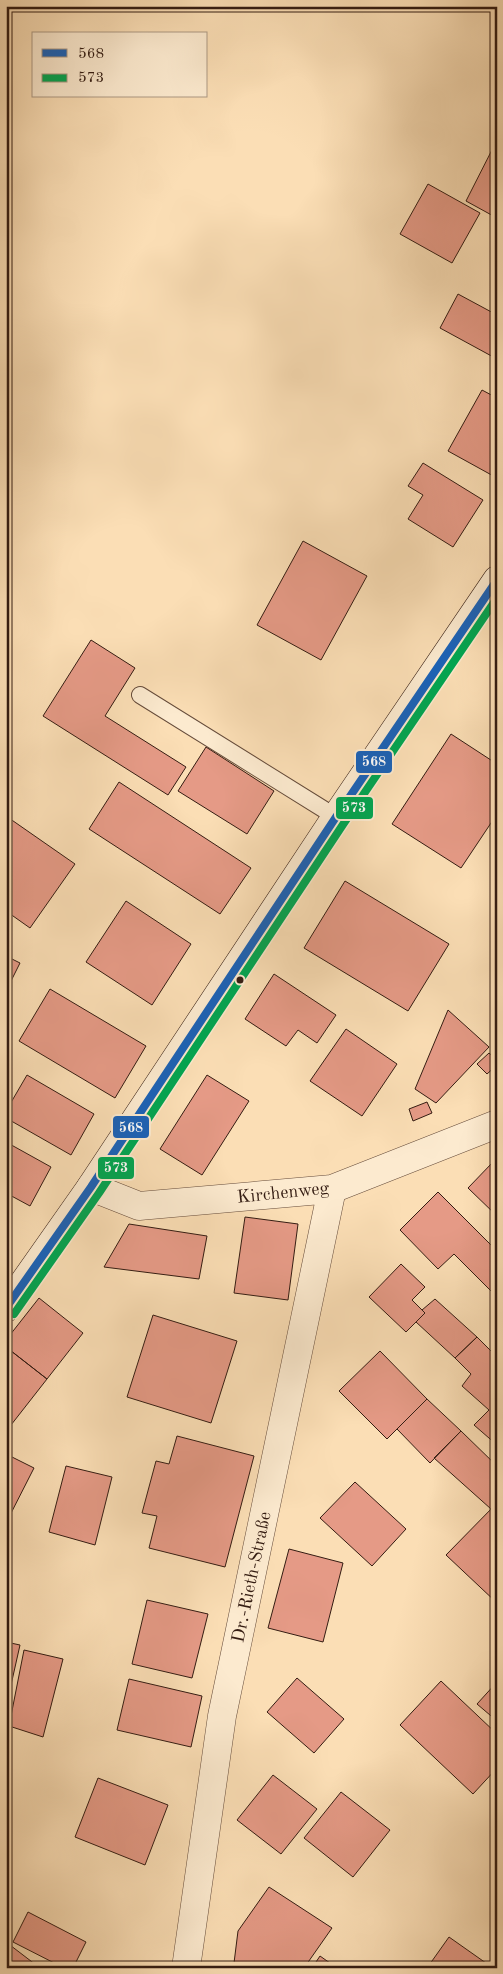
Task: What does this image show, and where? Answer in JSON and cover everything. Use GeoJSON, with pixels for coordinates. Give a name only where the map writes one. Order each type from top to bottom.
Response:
{"type":"FeatureCollection","features":[{"type":"Feature","properties":{"kind":"street"},"geometry":{"type":"LineString","coordinates":[[6,1308],[91,1188],[336,817],[497,580]]}},
{"type":"Feature","properties":{"kind":"street","name":"Kirchenweg"},"geometry":{"type":"LineString","coordinates":[[91,1188],[139,1206],[332,1189],[497,1124]]}},
{"type":"Feature","properties":{"kind":"street","name":"Dr.-Rieth-Straße"},"geometry":{"type":"LineString","coordinates":[[186,1968],[222,1716],[332,1189]]}},
{"type":"Feature","properties":{"kind":"lane"},"geometry":{"type":"LineString","coordinates":[[140,695],[336,817]]}},
{"type":"Feature","properties":{"kind":"building"},"geometry":{"type":"Polygon","coordinates":[[[497,140],[497,218],[466,201],[497,140]]]}},
{"type":"Feature","properties":{"kind":"building"},"geometry":{"type":"Polygon","coordinates":[[[428,184],[480,213],[452,263],[400,234],[428,184]]]}},
{"type":"Feature","properties":{"kind":"building"},"geometry":{"type":"Polygon","coordinates":[[[458,294],[497,315],[497,359],[440,328],[458,294]]]}},
{"type":"Feature","properties":{"kind":"building"},"geometry":{"type":"Polygon","coordinates":[[[482,390],[497,398],[497,478],[448,451],[482,390]]]}},
{"type":"Feature","properties":{"kind":"building"},"geometry":{"type":"Polygon","coordinates":[[[423,463],[483,500],[453,547],[408,519],[423,495],[408,486],[423,463]]]}},
{"type":"Feature","properties":{"kind":"building"},"geometry":{"type":"Polygon","coordinates":[[[303,541],[367,576],[321,660],[257,625],[303,541]]]}},
{"type":"Feature","properties":{"kind":"building"},"geometry":{"type":"Polygon","coordinates":[[[91,640],[135,668],[105,716],[186,767],[168,795],[43,716],[91,640]]]}},
{"type":"Feature","properties":{"kind":"building"},"geometry":{"type":"Polygon","coordinates":[[[451,734],[497,764],[497,814],[461,868],[392,824],[451,734]]]}},
{"type":"Feature","properties":{"kind":"building"},"geometry":{"type":"Polygon","coordinates":[[[206,747],[274,791],[247,834],[178,791],[206,747]]]}},
{"type":"Feature","properties":{"kind":"building"},"geometry":{"type":"Polygon","coordinates":[[[119,782],[251,868],[220,914],[89,829],[119,782]]]}},
{"type":"Feature","properties":{"kind":"building"},"geometry":{"type":"Polygon","coordinates":[[[6,816],[75,864],[30,928],[6,911],[6,816]]]}},
{"type":"Feature","properties":{"kind":"building"},"geometry":{"type":"Polygon","coordinates":[[[345,881],[449,944],[408,1011],[304,948],[345,881]]]}},
{"type":"Feature","properties":{"kind":"building"},"geometry":{"type":"Polygon","coordinates":[[[126,901],[191,944],[152,1005],[86,962],[126,901]]]}},
{"type":"Feature","properties":{"kind":"building"},"geometry":{"type":"Polygon","coordinates":[[[6,956],[20,963],[6,991],[6,956]]]}},
{"type":"Feature","properties":{"kind":"building"},"geometry":{"type":"Polygon","coordinates":[[[274,974],[336,1015],[317,1043],[298,1030],[286,1046],[245,1019],[274,974]]]}},
{"type":"Feature","properties":{"kind":"building"},"geometry":{"type":"Polygon","coordinates":[[[50,989],[146,1046],[115,1098],[19,1041],[50,989]]]}},
{"type":"Feature","properties":{"kind":"building"},"geometry":{"type":"Polygon","coordinates":[[[448,1010],[489,1047],[436,1103],[415,1089],[448,1010]]]}},
{"type":"Feature","properties":{"kind":"building"},"geometry":{"type":"Polygon","coordinates":[[[346,1029],[397,1064],[362,1116],[310,1081],[346,1029]]]}},
{"type":"Feature","properties":{"kind":"building"},"geometry":{"type":"Polygon","coordinates":[[[489,1053],[497,1060],[497,1065],[487,1074],[477,1064],[489,1053]]]}},
{"type":"Feature","properties":{"kind":"building"},"geometry":{"type":"Polygon","coordinates":[[[27,1075],[94,1114],[71,1155],[6,1118],[6,1111],[27,1075]]]}},
{"type":"Feature","properties":{"kind":"building"},"geometry":{"type":"Polygon","coordinates":[[[207,1075],[249,1101],[202,1175],[160,1149],[207,1075]]]}},
{"type":"Feature","properties":{"kind":"building"},"geometry":{"type":"Polygon","coordinates":[[[427,1102],[432,1113],[413,1121],[409,1109],[427,1102]]]}},
{"type":"Feature","properties":{"kind":"building"},"geometry":{"type":"Polygon","coordinates":[[[6,1142],[51,1167],[30,1206],[6,1193],[6,1142]]]}},
{"type":"Feature","properties":{"kind":"building"},"geometry":{"type":"Polygon","coordinates":[[[493,1162],[497,1166],[497,1216],[468,1188],[493,1162]]]}},
{"type":"Feature","properties":{"kind":"building"},"geometry":{"type":"Polygon","coordinates":[[[438,1192],[497,1251],[497,1297],[454,1254],[438,1269],[400,1230],[438,1192]]]}},
{"type":"Feature","properties":{"kind":"building"},"geometry":{"type":"Polygon","coordinates":[[[245,1217],[298,1224],[288,1300],[234,1293],[245,1217]]]}},
{"type":"Feature","properties":{"kind":"building"},"geometry":{"type":"Polygon","coordinates":[[[129,1224],[207,1236],[199,1279],[104,1267],[129,1224]]]}},
{"type":"Feature","properties":{"kind":"building"},"geometry":{"type":"Polygon","coordinates":[[[401,1264],[425,1287],[412,1300],[425,1313],[406,1332],[369,1297],[401,1264]]]}},
{"type":"Feature","properties":{"kind":"building"},"geometry":{"type":"Polygon","coordinates":[[[39,1298],[83,1333],[47,1379],[6,1347],[6,1340],[39,1298]]]}},
{"type":"Feature","properties":{"kind":"building"},"geometry":{"type":"Polygon","coordinates":[[[435,1299],[477,1337],[455,1358],[416,1322],[425,1313],[422,1310],[435,1299]]]}},
{"type":"Feature","properties":{"kind":"building"},"geometry":{"type":"Polygon","coordinates":[[[153,1315],[237,1341],[211,1423],[127,1397],[153,1315]]]}},
{"type":"Feature","properties":{"kind":"building"},"geometry":{"type":"Polygon","coordinates":[[[477,1337],[497,1357],[497,1445],[474,1425],[489,1410],[462,1386],[471,1374],[455,1358],[477,1337]]]}},
{"type":"Feature","properties":{"kind":"building"},"geometry":{"type":"Polygon","coordinates":[[[6,1347],[47,1379],[11,1425],[6,1422],[6,1347]]]}},
{"type":"Feature","properties":{"kind":"building"},"geometry":{"type":"Polygon","coordinates":[[[380,1351],[427,1399],[387,1439],[339,1391],[380,1351]]]}},
{"type":"Feature","properties":{"kind":"building"},"geometry":{"type":"Polygon","coordinates":[[[427,1399],[461,1431],[430,1463],[397,1429],[427,1399]]]}},
{"type":"Feature","properties":{"kind":"building"},"geometry":{"type":"Polygon","coordinates":[[[461,1431],[497,1466],[497,1503],[491,1509],[434,1458],[461,1431]]]}},
{"type":"Feature","properties":{"kind":"building"},"geometry":{"type":"Polygon","coordinates":[[[177,1436],[254,1456],[225,1567],[149,1548],[157,1516],[142,1513],[156,1461],[169,1464],[177,1436]]]}},
{"type":"Feature","properties":{"kind":"building"},"geometry":{"type":"Polygon","coordinates":[[[6,1454],[34,1468],[6,1523],[6,1454]]]}},
{"type":"Feature","properties":{"kind":"building"},"geometry":{"type":"Polygon","coordinates":[[[66,1466],[112,1477],[95,1545],[49,1532],[66,1466]]]}},
{"type":"Feature","properties":{"kind":"building"},"geometry":{"type":"Polygon","coordinates":[[[355,1482],[406,1529],[372,1566],[320,1518],[355,1482]]]}},
{"type":"Feature","properties":{"kind":"building"},"geometry":{"type":"Polygon","coordinates":[[[497,1503],[497,1603],[446,1555],[497,1503]]]}},
{"type":"Feature","properties":{"kind":"building"},"geometry":{"type":"Polygon","coordinates":[[[289,1549],[343,1563],[323,1642],[268,1628],[289,1549]]]}},
{"type":"Feature","properties":{"kind":"building"},"geometry":{"type":"Polygon","coordinates":[[[147,1600],[208,1614],[192,1678],[132,1664],[147,1600]]]}},
{"type":"Feature","properties":{"kind":"building"},"geometry":{"type":"Polygon","coordinates":[[[6,1642],[20,1645],[11,1685],[6,1684],[6,1642]]]}},
{"type":"Feature","properties":{"kind":"building"},"geometry":{"type":"Polygon","coordinates":[[[24,1650],[63,1659],[43,1737],[9,1726],[24,1650]]]}},
{"type":"Feature","properties":{"kind":"building"},"geometry":{"type":"Polygon","coordinates":[[[297,1678],[344,1719],[314,1753],[267,1712],[297,1678]]]}},
{"type":"Feature","properties":{"kind":"building"},"geometry":{"type":"Polygon","coordinates":[[[129,1679],[202,1696],[191,1747],[117,1730],[129,1679]]]}},
{"type":"Feature","properties":{"kind":"building"},"geometry":{"type":"Polygon","coordinates":[[[441,1681],[497,1734],[497,1768],[473,1794],[400,1725],[441,1681]]]}},
{"type":"Feature","properties":{"kind":"building"},"geometry":{"type":"Polygon","coordinates":[[[497,1682],[497,1721],[477,1704],[497,1682]]]}},
{"type":"Feature","properties":{"kind":"building"},"geometry":{"type":"Polygon","coordinates":[[[273,1775],[317,1809],[281,1854],[237,1820],[273,1775]]]}},
{"type":"Feature","properties":{"kind":"building"},"geometry":{"type":"Polygon","coordinates":[[[98,1778],[168,1805],[145,1865],[75,1837],[98,1778]]]}},
{"type":"Feature","properties":{"kind":"building"},"geometry":{"type":"Polygon","coordinates":[[[341,1792],[390,1830],[353,1877],[304,1838],[341,1792]]]}},
{"type":"Feature","properties":{"kind":"building"},"geometry":{"type":"Polygon","coordinates":[[[269,1887],[332,1928],[304,1968],[241,1968],[234,1963],[238,1931],[269,1887]]]}},
{"type":"Feature","properties":{"kind":"building"},"geometry":{"type":"Polygon","coordinates":[[[28,1912],[86,1942],[73,1968],[64,1968],[13,1942],[28,1912]]]}},
{"type":"Feature","properties":{"kind":"building"},"geometry":{"type":"Polygon","coordinates":[[[449,1937],[493,1968],[427,1968],[449,1937]]]}},
{"type":"Feature","properties":{"kind":"building"},"geometry":{"type":"Polygon","coordinates":[[[6,1942],[40,1968],[6,1968],[6,1942]]]}},
{"type":"Feature","properties":{"kind":"building"},"geometry":{"type":"Polygon","coordinates":[[[320,1956],[337,1968],[312,1968],[320,1956]]]}},
{"type":"Feature","properties":{"kind":"transit line","name":"568"},"geometry":{"type":"LineString","coordinates":[[6,1308],[91,1187],[336,817],[497,580]]}},
{"type":"Feature","properties":{"kind":"transit line","name":"573"},"geometry":{"type":"LineString","coordinates":[[14,1314],[99,1193],[344,823],[497,598]]}}]}
